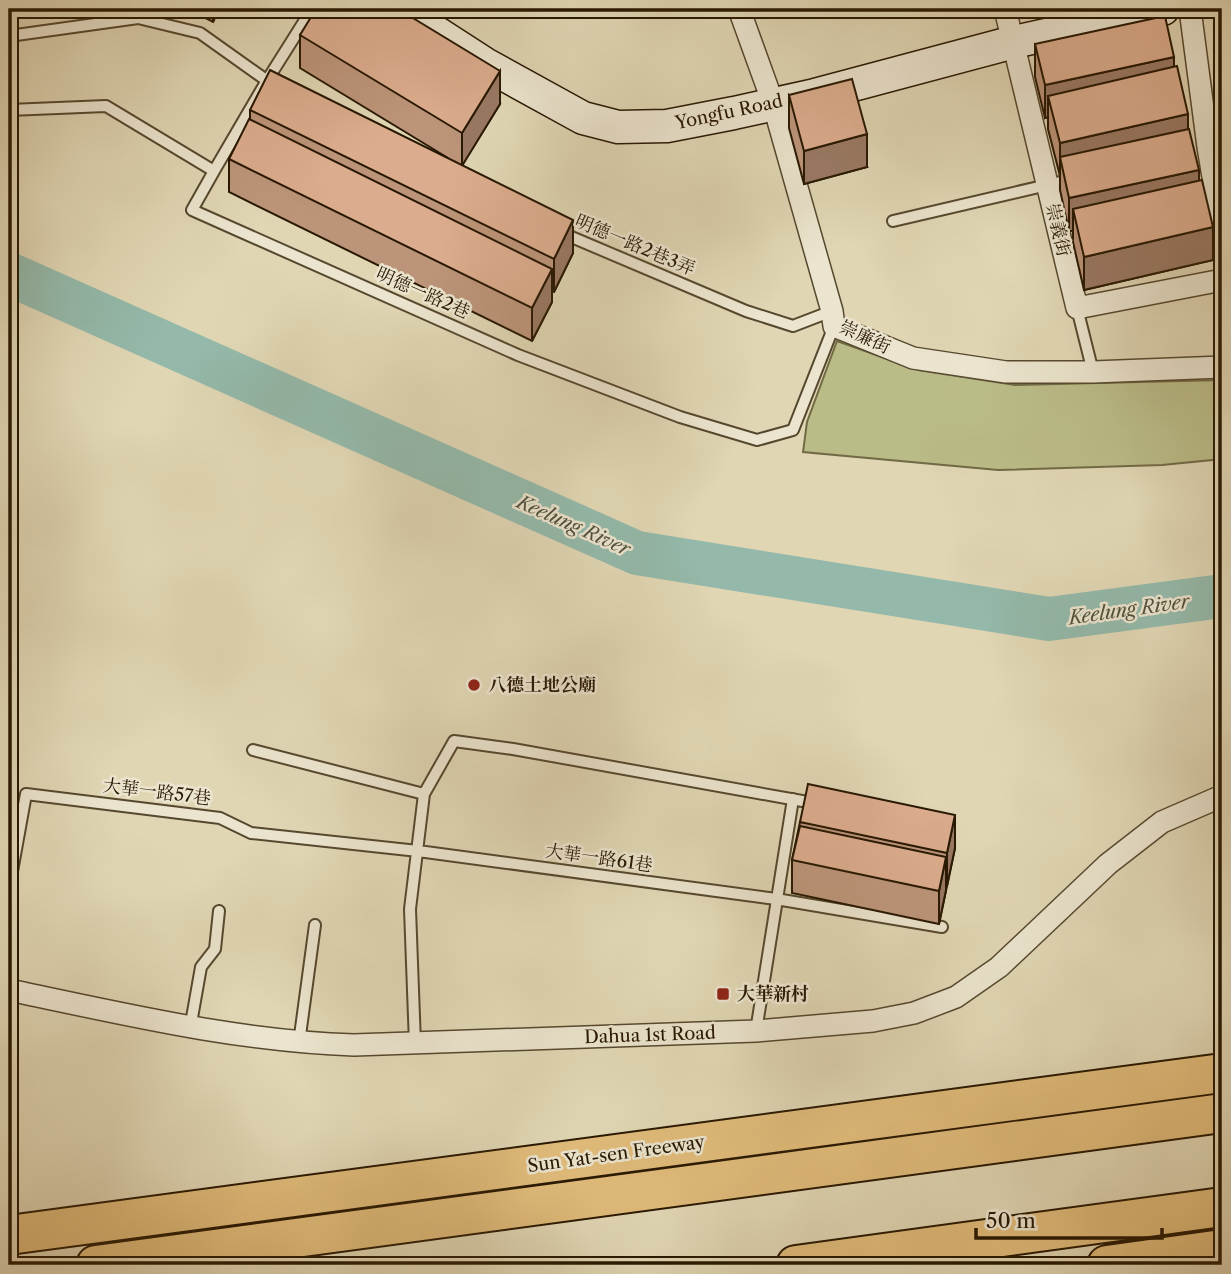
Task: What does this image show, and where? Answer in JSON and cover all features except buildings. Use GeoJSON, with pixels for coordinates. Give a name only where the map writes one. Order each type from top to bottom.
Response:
{"type":"FeatureCollection","features":[{"type":"Feature","properties":{"kind":"highway","name":"Sun Yat-sen Freeway"},"geometry":{"type":"LineString","coordinates":[[9,1235],[1222,1073]]}},
{"type":"Feature","properties":{"kind":"highway"},"geometry":{"type":"LineString","coordinates":[[96,1265],[1222,1113]]}},
{"type":"Feature","properties":{"kind":"highway"},"geometry":{"type":"LineString","coordinates":[[796,1265],[1222,1207]]}},
{"type":"Feature","properties":{"kind":"highway"},"geometry":{"type":"LineString","coordinates":[[1107,1265],[1222,1249]]}},
{"type":"Feature","properties":{"kind":"street","name":"Yongfu Road"},"geometry":{"type":"LineString","coordinates":[[400,9],[485,64],[583,118],[618,127],[667,126],[734,113],[815,95],[1014,42],[1163,9]]}},
{"type":"Feature","properties":{"kind":"street","name":"崇廉街"},"geometry":{"type":"LineString","coordinates":[[739,9],[773,103],[833,318],[913,358],[1006,372],[1222,367]]}},
{"type":"Feature","properties":{"kind":"street","name":"崇義街"},"geometry":{"type":"LineString","coordinates":[[1005,9],[1077,308]]}},
{"type":"Feature","properties":{"kind":"street"},"geometry":{"type":"LineString","coordinates":[[1190,9],[1222,231]]}},
{"type":"Feature","properties":{"kind":"street"},"geometry":{"type":"LineString","coordinates":[[1077,308],[1222,280]]}},
{"type":"Feature","properties":{"kind":"street","name":"Dahua 1st Road"},"geometry":{"type":"LineString","coordinates":[[9,989],[190,1029],[299,1043],[415,1044],[756,1031],[873,1021],[914,1013],[956,997],[999,967],[1108,864],[1162,822],[1222,796]]}},
{"type":"Feature","properties":{"kind":"lane"},"geometry":{"type":"LineString","coordinates":[[9,110],[106,106],[215,171],[312,9]]}},
{"type":"Feature","properties":{"kind":"lane"},"geometry":{"type":"LineString","coordinates":[[9,36],[138,18],[200,33],[266,82],[289,94]]}},
{"type":"Feature","properties":{"kind":"lane","name":"明德一路2巷"},"geometry":{"type":"LineString","coordinates":[[215,171],[192,210],[518,355],[680,417],[757,440],[793,430],[833,318]]}},
{"type":"Feature","properties":{"kind":"lane"},"geometry":{"type":"LineString","coordinates":[[893,221],[1088,175]]}},
{"type":"Feature","properties":{"kind":"lane","name":"明德一路2巷3弄"},"geometry":{"type":"LineString","coordinates":[[552,229],[746,311],[793,326],[833,318]]}},
{"type":"Feature","properties":{"kind":"lane"},"geometry":{"type":"LineString","coordinates":[[1077,308],[1093,372]]}},
{"type":"Feature","properties":{"kind":"lane"},"geometry":{"type":"LineString","coordinates":[[415,1044],[410,909],[424,794],[454,741],[513,749],[832,806]]}},
{"type":"Feature","properties":{"kind":"lane"},"geometry":{"type":"LineString","coordinates":[[253,750],[424,794]]}},
{"type":"Feature","properties":{"kind":"lane","name":"大華一路57巷"},"geometry":{"type":"LineString","coordinates":[[9,888],[12,855],[26,794],[220,818],[251,832],[418,851]]}},
{"type":"Feature","properties":{"kind":"lane"},"geometry":{"type":"LineString","coordinates":[[756,1031],[793,799]]}},
{"type":"Feature","properties":{"kind":"lane","name":"大華一路61巷"},"geometry":{"type":"LineString","coordinates":[[418,851],[776,899],[942,927]]}},
{"type":"Feature","properties":{"kind":"lane"},"geometry":{"type":"LineString","coordinates":[[190,1029],[201,967],[215,948],[219,911]]}},
{"type":"Feature","properties":{"kind":"lane"},"geometry":{"type":"LineString","coordinates":[[299,1043],[315,925]]}},
{"type":"Feature","properties":{"kind":"green space"},"geometry":{"type":"Polygon","coordinates":[[[837,341],[918,370],[1015,385],[1222,380],[1222,459],[1162,465],[998,470],[803,452],[807,422],[837,341]]]}},
{"type":"Feature","properties":{"kind":"waterway","name":"Keelung River"},"geometry":{"type":"LineString","coordinates":[[9,274],[637,553],[1049,619],[1222,596]]}},
{"type":"Feature","properties":{"kind":"place","name":"八德土地公廟"},"geometry":{"type":"Point","coordinates":[474,685]}},
{"type":"Feature","properties":{"kind":"place","name":"大華新村"},"geometry":{"type":"Point","coordinates":[723,994]}}]}
